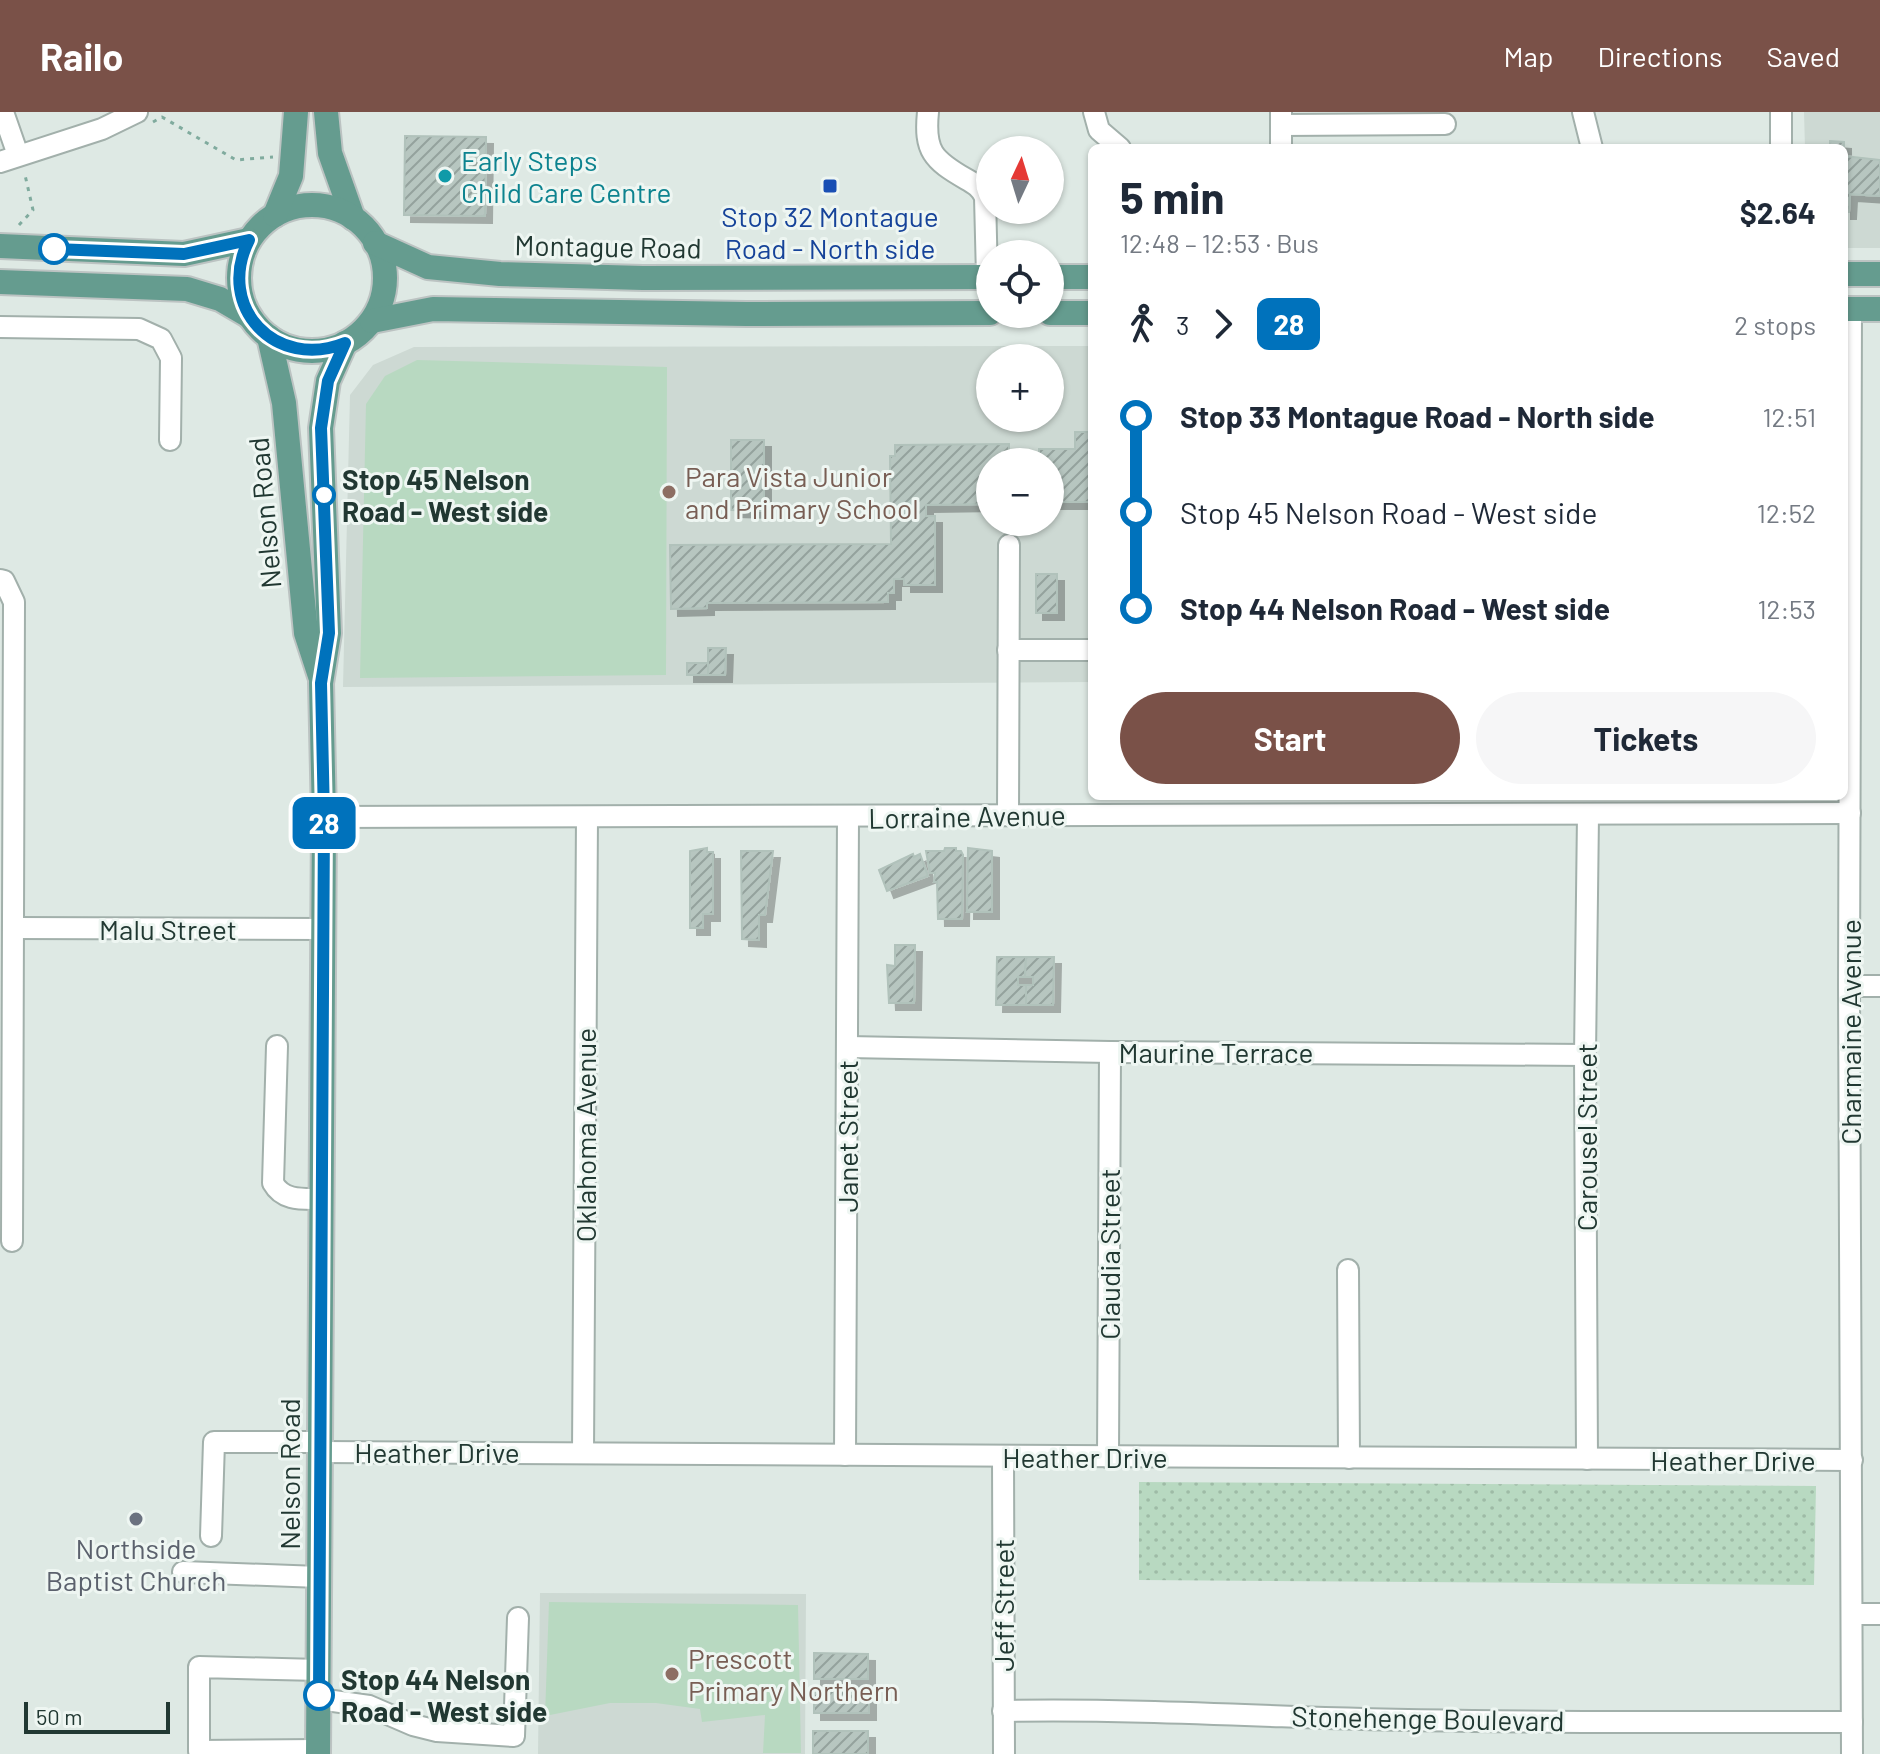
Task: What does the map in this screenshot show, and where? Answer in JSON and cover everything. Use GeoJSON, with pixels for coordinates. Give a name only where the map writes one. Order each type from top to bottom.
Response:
{"type":"FeatureCollection","features":[{"type":"Feature","properties":{"kind":"main road"},"geometry":{"type":"LineString","coordinates":[[275,215],[291,176],[296,112]]}},
{"type":"Feature","properties":{"kind":"main road"},"geometry":{"type":"LineString","coordinates":[[0,282],[187,289],[220,299],[249,316],[269,337],[287,346],[306,351],[326,350],[345,343],[372,321],[383,300],[386,276],[382,253],[353,218],[330,153],[326,112]]}},
{"type":"Feature","properties":{"kind":"main road"},"geometry":{"type":"LineString","coordinates":[[249,316],[240,291],[239,273],[249,240],[265,222],[275,215],[314,206],[353,218]]}},
{"type":"Feature","properties":{"kind":"main road"},"geometry":{"type":"LineString","coordinates":[[0,246],[184,254],[249,240]]}},
{"type":"Feature","properties":{"kind":"main road","name":"Montague Road"},"geometry":{"type":"LineString","coordinates":[[375,243],[428,267],[490,273],[643,278],[976,277]]}},
{"type":"Feature","properties":{"kind":"main road"},"geometry":{"type":"LineString","coordinates":[[1848,274],[1880,274]]}},
{"type":"Feature","properties":{"kind":"main road"},"geometry":{"type":"LineString","coordinates":[[1064,277],[1088,277]]}},
{"type":"Feature","properties":{"kind":"main road"},"geometry":{"type":"LineString","coordinates":[[372,321],[416,310],[441,308],[761,314],[976,313]]}},
{"type":"Feature","properties":{"kind":"main road"},"geometry":{"type":"LineString","coordinates":[[1848,310],[1880,309]]}},
{"type":"Feature","properties":{"kind":"main road"},"geometry":{"type":"LineString","coordinates":[[1064,313],[1088,313]]}},
{"type":"Feature","properties":{"kind":"main road","name":"Nelson Road"},"geometry":{"type":"LineString","coordinates":[[269,337],[284,403],[306,633],[321,683]]}},
{"type":"Feature","properties":{"kind":"main road","name":"Nelson Road"},"geometry":{"type":"LineString","coordinates":[[318,1752],[324,817],[321,683],[329,633],[321,428],[328,381],[345,343]]}},
{"type":"Feature","properties":{"kind":"street"},"geometry":{"type":"LineString","coordinates":[[3,112],[9,158],[144,118]]}},
{"type":"Feature","properties":{"kind":"street"},"geometry":{"type":"LineString","coordinates":[[928,112],[926,136],[932,154],[978,186],[985,197],[987,240]]}},
{"type":"Feature","properties":{"kind":"street"},"geometry":{"type":"LineString","coordinates":[[1094,112],[1099,130],[1115,144]]}},
{"type":"Feature","properties":{"kind":"street"},"geometry":{"type":"LineString","coordinates":[[1583,112],[1591,144]]}},
{"type":"Feature","properties":{"kind":"street"},"geometry":{"type":"LineString","coordinates":[[1781,112],[1781,144]]}},
{"type":"Feature","properties":{"kind":"street"},"geometry":{"type":"LineString","coordinates":[[1281,144],[1281,119],[1445,124]]}},
{"type":"Feature","properties":{"kind":"street"},"geometry":{"type":"LineString","coordinates":[[0,327],[139,329],[161,339],[171,358],[170,440]]}},
{"type":"Feature","properties":{"kind":"street"},"geometry":{"type":"LineString","coordinates":[[1008,815],[1009,545]]}},
{"type":"Feature","properties":{"kind":"street"},"geometry":{"type":"LineString","coordinates":[[0,580],[4,581],[14,602],[12,1241]]}},
{"type":"Feature","properties":{"kind":"street","name":"Charmaine Avenue"},"geometry":{"type":"LineString","coordinates":[[1848,643],[1852,1754]]}},
{"type":"Feature","properties":{"kind":"street"},"geometry":{"type":"LineString","coordinates":[[1008,650],[1088,650]]}},
{"type":"Feature","properties":{"kind":"street","name":"Lorraine Avenue"},"geometry":{"type":"LineString","coordinates":[[324,817],[1850,813]]}},
{"type":"Feature","properties":{"kind":"street","name":"Carousel Street"},"geometry":{"type":"LineString","coordinates":[[1587,1459],[1585,1055],[1588,815]]}},
{"type":"Feature","properties":{"kind":"street","name":"Oklahoma Avenue"},"geometry":{"type":"LineString","coordinates":[[583,1453],[587,817]]}},
{"type":"Feature","properties":{"kind":"street","name":"Janet Street"},"geometry":{"type":"LineString","coordinates":[[845,1455],[848,817]]}},
{"type":"Feature","properties":{"kind":"street","name":"Malu Street"},"geometry":{"type":"LineString","coordinates":[[14,928],[322,929]]}},
{"type":"Feature","properties":{"kind":"street"},"geometry":{"type":"LineString","coordinates":[[1849,986],[1880,986]]}},
{"type":"Feature","properties":{"kind":"street"},"geometry":{"type":"LineString","coordinates":[[277,1046],[273,1183],[286,1196],[320,1199]]}},
{"type":"Feature","properties":{"kind":"street","name":"Maurine Terrace"},"geometry":{"type":"LineString","coordinates":[[848,1047],[1585,1055]]}},
{"type":"Feature","properties":{"kind":"street","name":"Claudia Street"},"geometry":{"type":"LineString","coordinates":[[1108,1457],[1110,1052]]}},
{"type":"Feature","properties":{"kind":"street"},"geometry":{"type":"LineString","coordinates":[[1348,1270],[1349,1458]]}},
{"type":"Feature","properties":{"kind":"street","name":"Heather Drive"},"geometry":{"type":"LineString","coordinates":[[211,1536],[214,1442],[583,1453],[1852,1460]]}},
{"type":"Feature","properties":{"kind":"street","name":"Jeff Street"},"geometry":{"type":"LineString","coordinates":[[1003,1457],[1004,1754]]}},
{"type":"Feature","properties":{"kind":"street"},"geometry":{"type":"LineString","coordinates":[[183,1572],[319,1577]]}},
{"type":"Feature","properties":{"kind":"street"},"geometry":{"type":"LineString","coordinates":[[1853,1614],[1880,1614]]}},
{"type":"Feature","properties":{"kind":"street"},"geometry":{"type":"LineString","coordinates":[[319,1699],[369,1706],[413,1725],[437,1731],[514,1736],[518,1618]]}},
{"type":"Feature","properties":{"kind":"street","name":"Nelson Road"},"geometry":{"type":"LineString","coordinates":[[318,1752],[199,1751],[199,1667],[319,1670]]}},
{"type":"Feature","properties":{"kind":"street","name":"Stonehenge Boulevard"},"geometry":{"type":"LineString","coordinates":[[1003,1711],[1101,1710],[1527,1721],[1852,1722]]}},
{"type":"Feature","properties":{"kind":"path"},"geometry":{"type":"LineString","coordinates":[[144,118],[162,117],[236,160],[273,157]]}},
{"type":"Feature","properties":{"kind":"path"},"geometry":{"type":"LineString","coordinates":[[9,158],[33,210],[17,228]]}},
{"type":"Feature","properties":{"kind":"shaded area"},"geometry":{"type":"Polygon","coordinates":[[[1804,112],[1880,112],[1880,248],[1848,248],[1848,144],[1805,144],[1804,112]]]}},
{"type":"Feature","properties":{"kind":"shaded area","name":"Para Vista Junior and Primary School"},"geometry":{"type":"Polygon","coordinates":[[[976,346],[976,432],[1064,432],[1064,346],[1088,346],[1088,682],[343,687],[350,395],[373,365],[414,347],[976,346]]]}},
{"type":"Feature","properties":{"kind":"shaded area","name":"Prescott Primary Northern"},"geometry":{"type":"Polygon","coordinates":[[[540,1593],[806,1594],[805,1754],[538,1754],[540,1593]]]}},
{"type":"Feature","properties":{"kind":"green space"},"geometry":{"type":"Polygon","coordinates":[[[417,360],[667,367],[666,675],[360,678],[366,404],[385,376],[417,360]]]}},
{"type":"Feature","properties":{"kind":"green space"},"geometry":{"type":"Polygon","coordinates":[[[1139,1482],[1816,1486],[1814,1585],[1139,1580],[1139,1482]]]}},
{"type":"Feature","properties":{"kind":"green space","name":"Prescott Primary Northern"},"geometry":{"type":"Polygon","coordinates":[[[549,1602],[798,1605],[801,1753],[763,1753],[765,1715],[702,1722],[700,1709],[656,1703],[610,1703],[545,1716],[549,1602]]]}},
{"type":"Feature","properties":{"kind":"building","name":"Early Steps Child Care Centre"},"geometry":{"type":"Polygon","coordinates":[[[405,136],[486,137],[485,216],[404,215],[405,136]]]}},
{"type":"Feature","properties":{"kind":"building"},"geometry":{"type":"Polygon","coordinates":[[[1848,156],[1880,160],[1880,196],[1850,194],[1849,212],[1848,156]]]}},
{"type":"Feature","properties":{"kind":"building"},"geometry":{"type":"Polygon","coordinates":[[[1075,432],[1088,432],[1088,502],[1064,502],[1064,449],[1075,449],[1075,432]]]}},
{"type":"Feature","properties":{"kind":"building"},"geometry":{"type":"Polygon","coordinates":[[[731,440],[764,440],[764,511],[731,510],[731,440]]]}},
{"type":"Feature","properties":{"kind":"building"},"geometry":{"type":"Polygon","coordinates":[[[1009,444],[1009,448],[976,448],[976,504],[926,505],[926,516],[935,516],[935,585],[904,585],[904,579],[894,579],[894,593],[888,593],[888,602],[707,603],[707,608],[671,609],[670,545],[891,544],[890,456],[895,456],[895,445],[1009,444]]]}},
{"type":"Feature","properties":{"kind":"building"},"geometry":{"type":"Polygon","coordinates":[[[1036,574],[1057,574],[1057,613],[1036,613],[1036,574]]]}},
{"type":"Feature","properties":{"kind":"building"},"geometry":{"type":"Polygon","coordinates":[[[708,648],[726,648],[725,675],[708,675],[708,648]]]}},
{"type":"Feature","properties":{"kind":"building"},"geometry":{"type":"Polygon","coordinates":[[[687,663],[708,663],[708,675],[687,675],[687,663]]]}},
{"type":"Feature","properties":{"kind":"building"},"geometry":{"type":"Polygon","coordinates":[[[707,848],[707,852],[713,852],[713,914],[703,914],[703,928],[690,928],[690,851],[707,848]]]}},
{"type":"Feature","properties":{"kind":"building"},"geometry":{"type":"Polygon","coordinates":[[[945,848],[956,848],[963,855],[962,919],[938,919],[937,882],[934,882],[935,873],[930,873],[926,851],[944,851],[945,848]]]}},
{"type":"Feature","properties":{"kind":"building"},"geometry":{"type":"Polygon","coordinates":[[[968,848],[992,851],[992,912],[967,912],[968,848]]]}},
{"type":"Feature","properties":{"kind":"building"},"geometry":{"type":"Polygon","coordinates":[[[741,851],[773,851],[765,915],[759,915],[759,940],[742,939],[741,851]]]}},
{"type":"Feature","properties":{"kind":"building"},"geometry":{"type":"Polygon","coordinates":[[[913,854],[914,857],[920,854],[928,876],[887,891],[879,870],[913,854]]]}},
{"type":"Feature","properties":{"kind":"building"},"geometry":{"type":"Polygon","coordinates":[[[895,945],[915,945],[914,1003],[889,1003],[887,965],[895,966],[895,945]]]}},
{"type":"Feature","properties":{"kind":"building"},"geometry":{"type":"Polygon","coordinates":[[[997,957],[1026,957],[1025,977],[1018,977],[1018,985],[1026,985],[1026,1005],[996,1005],[997,957]]]}},
{"type":"Feature","properties":{"kind":"building"},"geometry":{"type":"Polygon","coordinates":[[[1026,957],[1054,957],[1053,1005],[1026,1005],[1026,985],[1033,985],[1033,977],[1025,977],[1026,957]]]}},
{"type":"Feature","properties":{"kind":"building"},"geometry":{"type":"Polygon","coordinates":[[[814,1653],[868,1654],[868,1679],[814,1679],[814,1653]]]}},
{"type":"Feature","properties":{"kind":"building"},"geometry":{"type":"Polygon","coordinates":[[[814,1688],[869,1688],[869,1713],[814,1713],[814,1688]]]}},
{"type":"Feature","properties":{"kind":"building"},"geometry":{"type":"Polygon","coordinates":[[[813,1731],[868,1731],[868,1754],[813,1754],[813,1731]]]}},
{"type":"Feature","properties":{"kind":"bus line","name":"28"},"geometry":{"type":"LineString","coordinates":[[54,249],[184,254],[249,240],[242,256],[239,282],[245,308],[255,324],[277,342],[296,349],[326,350],[345,343],[328,381],[321,428],[329,633],[321,683],[324,817],[319,1695]]}},
{"type":"Feature","properties":{"kind":"place","name":"Early Steps Child Care Centre"},"geometry":{"type":"Point","coordinates":[445,176]}},
{"type":"Feature","properties":{"kind":"place","name":"Stop 32 Montague Road - North side"},"geometry":{"type":"Point","coordinates":[830,186]}},
{"type":"Feature","properties":{"kind":"place","name":"Para Vista Junior and Primary School"},"geometry":{"type":"Point","coordinates":[669,492]}},
{"type":"Feature","properties":{"kind":"place","name":"Stop 45 Nelson Road - West side"},"geometry":{"type":"Point","coordinates":[324,495]}},
{"type":"Feature","properties":{"kind":"place","name":"Northside Baptist Church"},"geometry":{"type":"Point","coordinates":[136,1519]}},
{"type":"Feature","properties":{"kind":"place","name":"Prescott Primary Northern"},"geometry":{"type":"Point","coordinates":[672,1674]}},
{"type":"Feature","properties":{"kind":"place","name":"Stop 44 Nelson Road - West side"},"geometry":{"type":"Point","coordinates":[319,1695]}}]}
